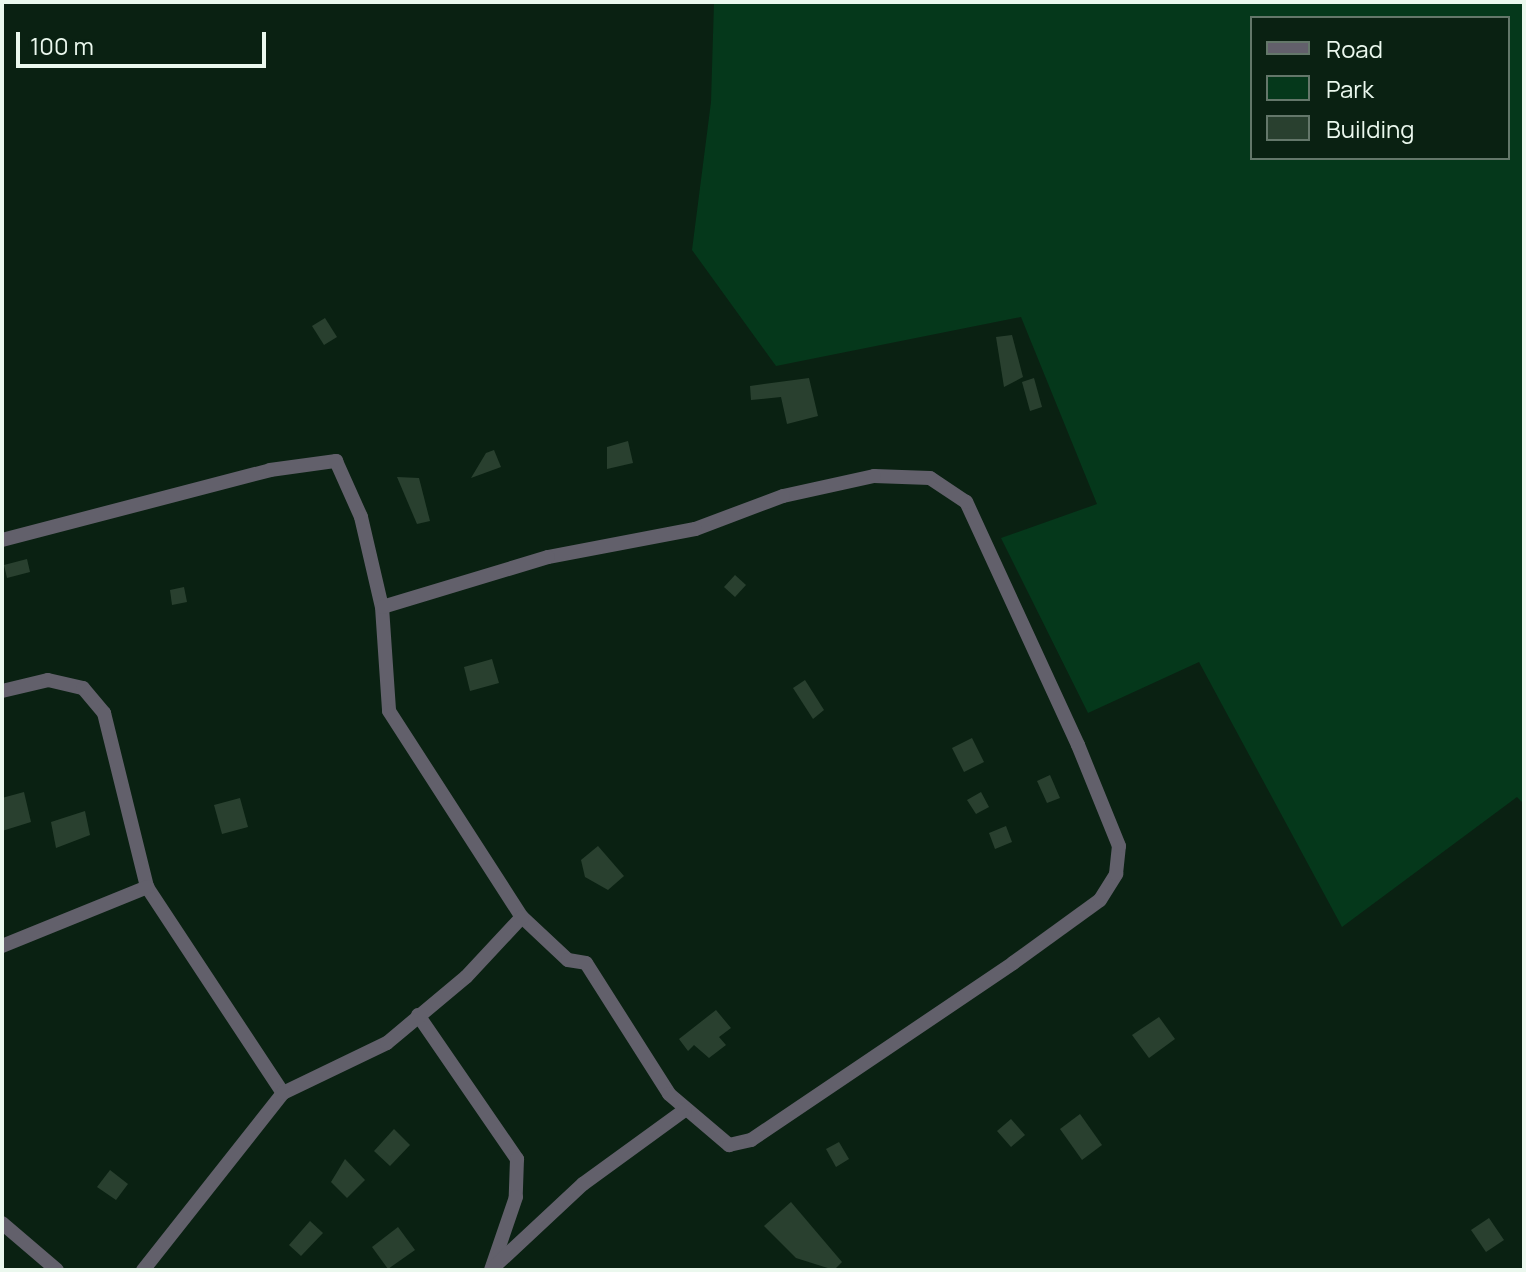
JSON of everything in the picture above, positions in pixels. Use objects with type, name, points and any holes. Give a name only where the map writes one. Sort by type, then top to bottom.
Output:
[{"type":"street","points":[[2,540],[270,470],[336,461],[361,517],[382,607],[389,711],[522,917],[568,960],[586,963],[685,1110],[729,1145],[751,1140],[1100,900],[1116,874],[1119,846],[1078,745],[966,502],[930,478],[874,476],[382,607]]},
{"type":"street","points":[[2,691],[48,680],[83,688],[104,713],[147,887],[283,1093]]},
{"type":"street","points":[[2,946],[147,887]]},
{"type":"street","points":[[143,1270],[283,1093],[358,1061],[418,1015],[522,917]]},
{"type":"street","points":[[418,1015],[517,1159],[516,1197],[492,1269]]},
{"type":"street","points":[[492,1269],[583,1184],[685,1110]]},
{"type":"street","points":[[2,1223],[57,1270]]},
{"type":"green space","points":[[714,2],[1524,2],[1524,804],[1517,797],[1342,927],[1199,662],[1088,713],[1001,538],[1097,504],[1021,317],[776,366],[692,250],[711,102]]},
{"type":"building","points":[[325,318],[337,337],[324,345],[312,326]]},
{"type":"building","points":[[1012,335],[1023,377],[1004,387],[996,337]]},
{"type":"building","points":[[809,378],[818,416],[787,424],[781,397],[751,400],[750,386]]},
{"type":"building","points":[[1034,378],[1042,407],[1030,411],[1022,382]]},
{"type":"building","points":[[628,441],[633,463],[607,469],[607,447]]},
{"type":"building","points":[[494,450],[501,467],[471,478],[486,453]]},
{"type":"building","points":[[397,477],[419,478],[430,521],[417,524]]},
{"type":"building","points":[[27,559],[30,572],[7,578],[4,565]]},
{"type":"building","points":[[735,575],[746,585],[735,597],[724,587]]},
{"type":"building","points":[[184,587],[187,602],[172,605],[170,590]]},
{"type":"building","points":[[492,659],[499,683],[470,691],[464,667]]},
{"type":"building","points":[[805,680],[824,710],[813,719],[793,688]]},
{"type":"building","points":[[972,738],[984,762],[964,772],[952,748]]},
{"type":"building","points":[[1050,775],[1060,798],[1047,803],[1037,781]]},
{"type":"building","points":[[24,792],[31,822],[2,831],[2,798]]},
{"type":"building","points":[[981,792],[989,807],[976,814],[967,800]]},
{"type":"building","points":[[240,798],[248,827],[222,834],[214,805]]},
{"type":"building","points":[[85,811],[90,835],[56,848],[51,822]]},
{"type":"building","points":[[1006,826],[1012,842],[995,849],[989,833]]},
{"type":"building","points":[[598,846],[624,876],[608,890],[585,877],[581,860]]},
{"type":"building","points":[[716,1010],[731,1028],[719,1037],[726,1045],[709,1058],[694,1045],[688,1051],[679,1039]]},
{"type":"building","points":[[1159,1017],[1175,1039],[1149,1058],[1132,1035]]},
{"type":"building","points":[[1080,1114],[1102,1145],[1082,1160],[1060,1129]]},
{"type":"building","points":[[1011,1119],[1025,1135],[1011,1147],[997,1131]]},
{"type":"building","points":[[394,1129],[410,1145],[390,1166],[374,1151]]},
{"type":"building","points":[[839,1142],[849,1159],[836,1167],[826,1149]]},
{"type":"building","points":[[345,1159],[365,1180],[347,1198],[331,1182]]},
{"type":"building","points":[[110,1170],[128,1184],[116,1200],[97,1187]]},
{"type":"building","points":[[791,1202],[842,1262],[834,1270],[796,1258],[764,1226]]},
{"type":"building","points":[[1489,1218],[1504,1240],[1486,1252],[1471,1230]]},
{"type":"building","points":[[310,1221],[323,1233],[301,1256],[289,1245]]},
{"type":"building","points":[[398,1227],[415,1250],[388,1269],[372,1247]]}]
